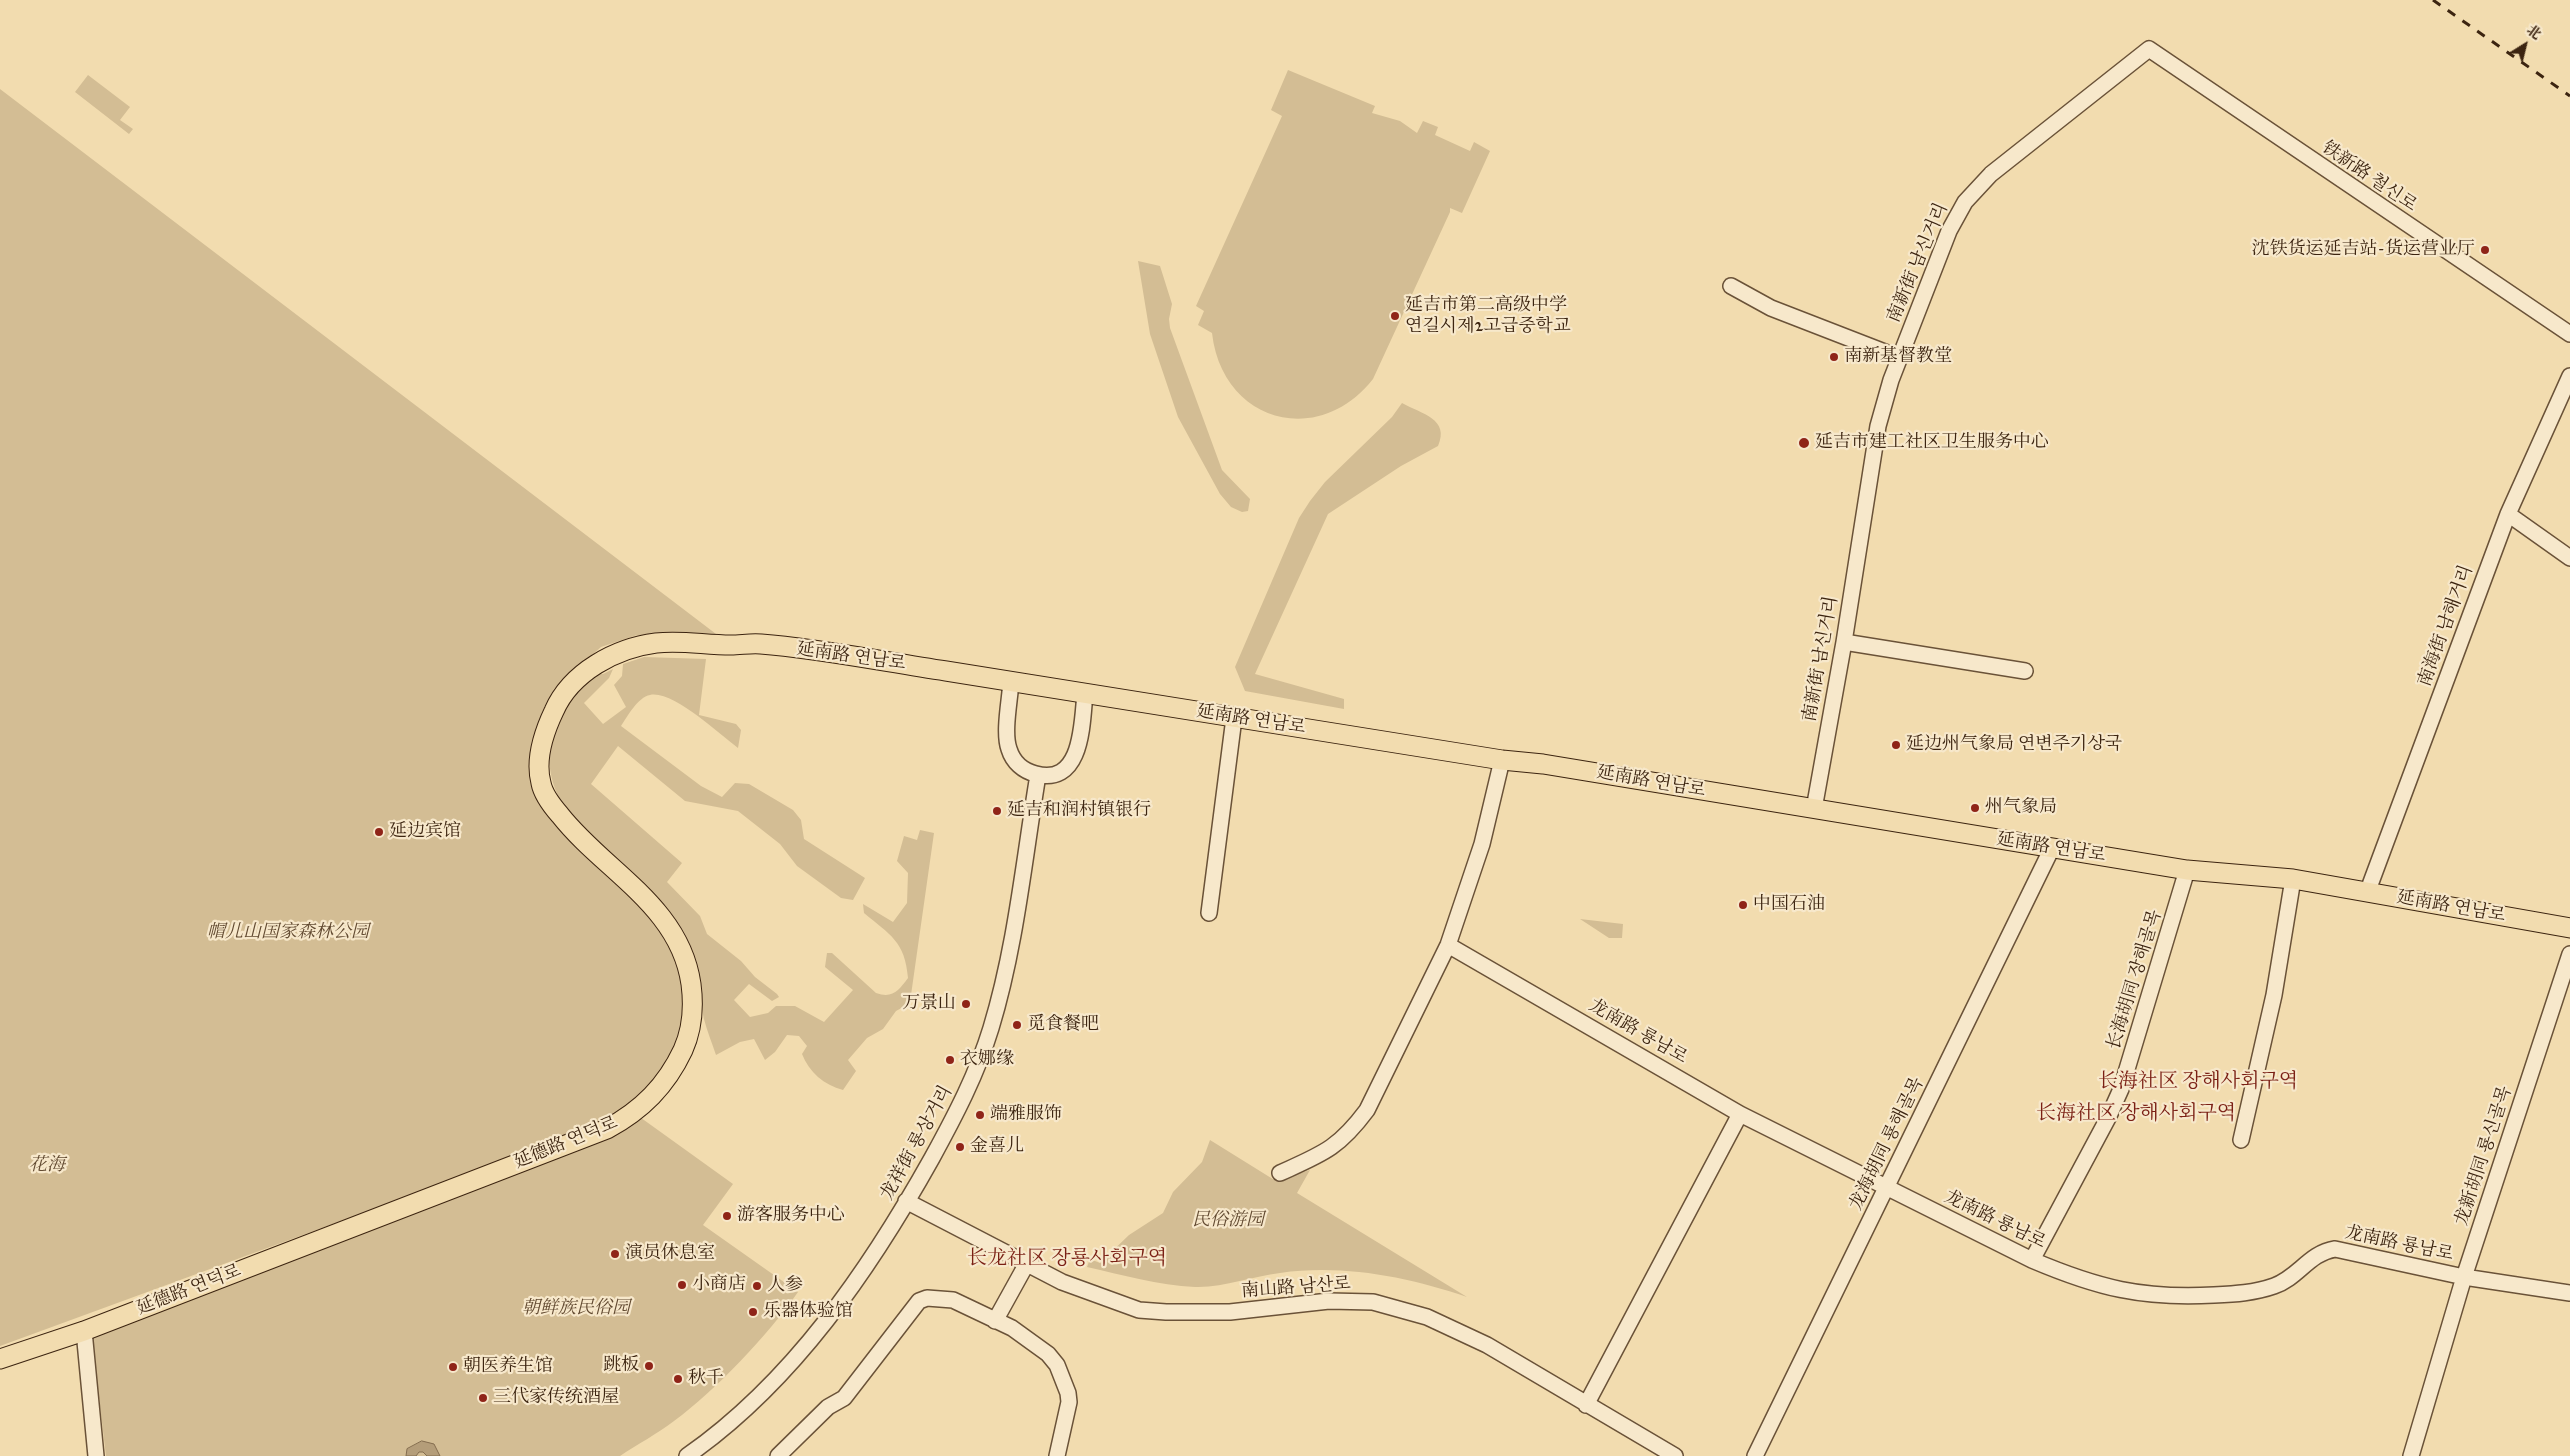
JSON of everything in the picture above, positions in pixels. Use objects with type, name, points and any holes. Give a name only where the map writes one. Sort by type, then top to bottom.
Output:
[{"type":"main road","name":"延德路 연덕로","points":[[0,1359],[84,1331],[607,1129],[630,1116],[649,1101],[670,1073],[688,1038],[692,1009],[689,973],[681,949],[657,910],[639,891],[576,836],[554,808],[540,784],[540,756],[546,727],[557,703],[574,682],[610,656],[631,647],[656,643],[684,641],[731,645]]},
{"type":"main road","name":"延南路 연남로","points":[[731,645],[758,644],[1011,681],[1502,760],[1543,764],[2188,870],[2293,879],[2570,928]]},
{"type":"street","name":"铁新路 철신로","points":[[2149,49],[2570,334]]},
{"type":"street","name":"南新街 남신거리","points":[[1814,809],[1844,642],[1878,426],[1900,358],[1949,231],[1965,202],[1991,174],[2149,49]]},
{"type":"street","points":[[1731,286],[1771,308],[1900,358]]},
{"type":"street","name":"南海街 남해거리","points":[[2367,893],[2508,514],[2570,376]]},
{"type":"street","points":[[2508,514],[2570,558]]},
{"type":"street","points":[[1844,642],[2024,671]]},
{"type":"street","points":[[1011,681],[1008,747],[1019,766],[1038,775],[1050,775],[1061,771],[1070,764],[1076,754],[1085,693]]},
{"type":"street","points":[[1209,913],[1234,718]]},
{"type":"street","points":[[1280,1173],[1330,1150],[1354,1128],[1368,1110],[1448,946],[1482,844],[1502,760]]},
{"type":"street","name":"龙祥街 룡상거리","points":[[687,1456],[734,1419],[794,1360],[854,1283],[906,1201],[959,1108],[991,1030],[1007,968],[1038,775]]},
{"type":"street","name":"龙海胡同 룡해골목","points":[[1755,1456],[2052,848]]},
{"type":"street","name":"长海胡同 장해골목","points":[[2032,1260],[2108,1118],[2121,1089],[2188,870]]},
{"type":"street","points":[[2241,1140],[2274,996],[2293,879]]},
{"type":"street","name":"龙南路 룡남로","points":[[1448,946],[1740,1114],[2032,1260],[2081,1280],[2149,1295],[2256,1292],[2278,1285],[2322,1251],[2334,1249],[2464,1277],[2570,1293]]},
{"type":"street","name":"龙新胡同 룡신골목","points":[[2410,1456],[2464,1277],[2570,954]]},
{"type":"street","points":[[1586,1405],[1740,1114]]},
{"type":"street","name":"南山路 남산로","points":[[906,1201],[1026,1265],[1062,1282],[1139,1310],[1230,1312],[1329,1301],[1373,1302],[1426,1317],[1465,1334],[1675,1456]]},
{"type":"street","points":[[995,1321],[1026,1265]]},
{"type":"street","points":[[778,1456],[828,1407],[844,1398],[919,1301],[927,1298],[953,1300],[975,1309],[995,1321],[1012,1328],[1048,1354],[1063,1378],[1069,1402],[1057,1456]]},
{"type":"street","points":[[84,1331],[96,1456]]},
{"type":"green space","points":[[1288,70],[1375,106],[1372,113],[1400,121],[1417,133],[1423,121],[1438,127],[1435,135],[1470,151],[1474,142],[1490,151],[1462,213],[1450,208],[1450,212],[1373,379],[1351,401],[1326,414],[1301,419],[1276,416],[1253,405],[1234,388],[1220,363],[1212,333],[1198,325],[1204,311],[1196,306],[1282,116],[1271,110]]},
{"type":"green space","points":[[88,75],[130,107],[120,120],[133,129],[129,134],[75,92]]},
{"type":"green space","name":"帽儿山国家森林公园","points":[[0,89],[720,637],[637,635],[601,647],[554,689],[543,710],[537,731],[537,776],[656,920],[677,957],[689,992],[685,1033],[653,1087],[603,1125],[0,1346]]},
{"type":"green space","points":[[1138,261],[1160,266],[1172,304],[1169,319],[1170,328],[1222,470],[1250,499],[1248,511],[1242,512],[1231,507],[1220,494],[1178,417],[1150,334]]},
{"type":"green space","points":[[1402,403],[1432,418],[1437,423],[1441,437],[1438,446],[1401,466],[1328,514],[1255,674],[1344,699],[1344,709],[1245,691],[1235,667],[1299,518],[1325,482],[1392,417]]},
{"type":"green space","points":[[644,657],[706,659],[699,715],[736,724],[741,730],[738,748],[696,714],[671,699],[660,695],[650,695],[641,699],[621,726],[701,786],[722,797],[735,783],[749,784],[793,810],[801,820],[804,839],[865,878],[853,900],[841,898],[797,866],[780,844],[738,811],[685,801],[618,746],[591,784],[682,863],[667,882],[700,916],[707,934],[741,961],[755,977],[777,994],[779,997],[772,1001],[749,984],[734,1000],[750,1017],[768,1013],[776,1006],[795,1006],[824,1022],[853,990],[825,967],[827,953],[832,953],[876,993],[887,995],[898,990],[908,978],[904,955],[889,933],[864,913],[863,904],[893,922],[907,903],[908,873],[897,861],[904,836],[917,840],[920,830],[934,833],[911,995],[907,1005],[896,1011],[883,1029],[867,1038],[848,1060],[856,1071],[843,1090],[830,1085],[813,1072],[802,1054],[807,1046],[799,1036],[787,1035],[775,1052],[765,1060],[754,1039],[740,1042],[716,1055],[704,1019],[689,947],[678,924],[661,903],[599,848],[564,807],[553,782],[549,754],[551,732],[558,710],[570,695],[595,672],[603,674],[613,669],[609,678],[584,703],[603,724],[626,707],[614,685],[622,676],[623,664]]},
{"type":"green space","points":[[1580,919],[1623,924],[1622,938],[1609,938]]},
{"type":"green space","name":"朝鲜族民俗园","points":[[637,1115],[733,1184],[703,1225],[798,1292],[757,1344],[724,1378],[668,1426],[654,1435],[620,1456],[106,1456],[92,1339],[98,1330],[578,1151]]},
{"type":"green space","name":"民俗游园","points":[[1210,1140],[1276,1181],[1310,1170],[1297,1193],[1467,1297],[1399,1278],[1351,1271],[1304,1271],[1270,1275],[1216,1286],[1195,1287],[1154,1282],[1087,1267],[1090,1259],[1100,1263],[1129,1235],[1163,1213],[1173,1192],[1202,1162]]},
{"type":"shaded area","points":[[422,1441],[434,1444],[440,1456],[427,1456],[423,1452],[419,1452],[416,1456],[406,1456],[407,1449]]},
{"type":"railway","points":[[2433,0],[2570,96]]},
{"type":"place","name":"沈铁货运延吉站-货运营业厅","points":[[2485,250]]},
{"type":"place","name":"延吉市第二高级中学 연길시제2고급중학교","points":[[1395,316]]},
{"type":"place","name":"南新基督教堂","points":[[1834,357]]},
{"type":"place","name":"延吉市建工社区卫生服务中心","points":[[1804,443]]},
{"type":"place","name":"延边州气象局 연변주기상국","points":[[1896,745]]},
{"type":"place","name":"州气象局","points":[[1975,808]]},
{"type":"place","name":"延吉和润村镇银行","points":[[997,811]]},
{"type":"place","name":"延边宾馆","points":[[379,832]]},
{"type":"place","name":"中国石油","points":[[1743,905]]},
{"type":"place","name":"万景山","points":[[966,1004]]},
{"type":"place","name":"觅食餐吧","points":[[1017,1025]]},
{"type":"place","name":"衣娜缘","points":[[950,1060]]},
{"type":"place","name":"端雅服饰","points":[[980,1115]]},
{"type":"place","name":"金喜儿","points":[[960,1147]]},
{"type":"place","name":"游客服务中心","points":[[727,1216]]},
{"type":"place","name":"演员休息室","points":[[615,1254]]},
{"type":"place","name":"小商店","points":[[682,1285]]},
{"type":"place","name":"人参","points":[[757,1286]]},
{"type":"place","name":"乐器体验馆","points":[[753,1312]]},
{"type":"place","name":"跳板","points":[[649,1366]]},
{"type":"place","name":"朝医养生馆","points":[[453,1367]]},
{"type":"place","name":"秋千","points":[[678,1379]]},
{"type":"place","name":"三代家传统酒屋","points":[[483,1398]]},
{"type":"district","name":"长海社区 장해사회구역","points":[[2198,1082]]},
{"type":"district","name":"长海社区 장해사회구역","points":[[2136,1114]]},
{"type":"district","name":"长龙社区 장룡사회구역","points":[[1067,1259]]},
{"type":"park label","name":"花海","points":[[47,1166]]}]
